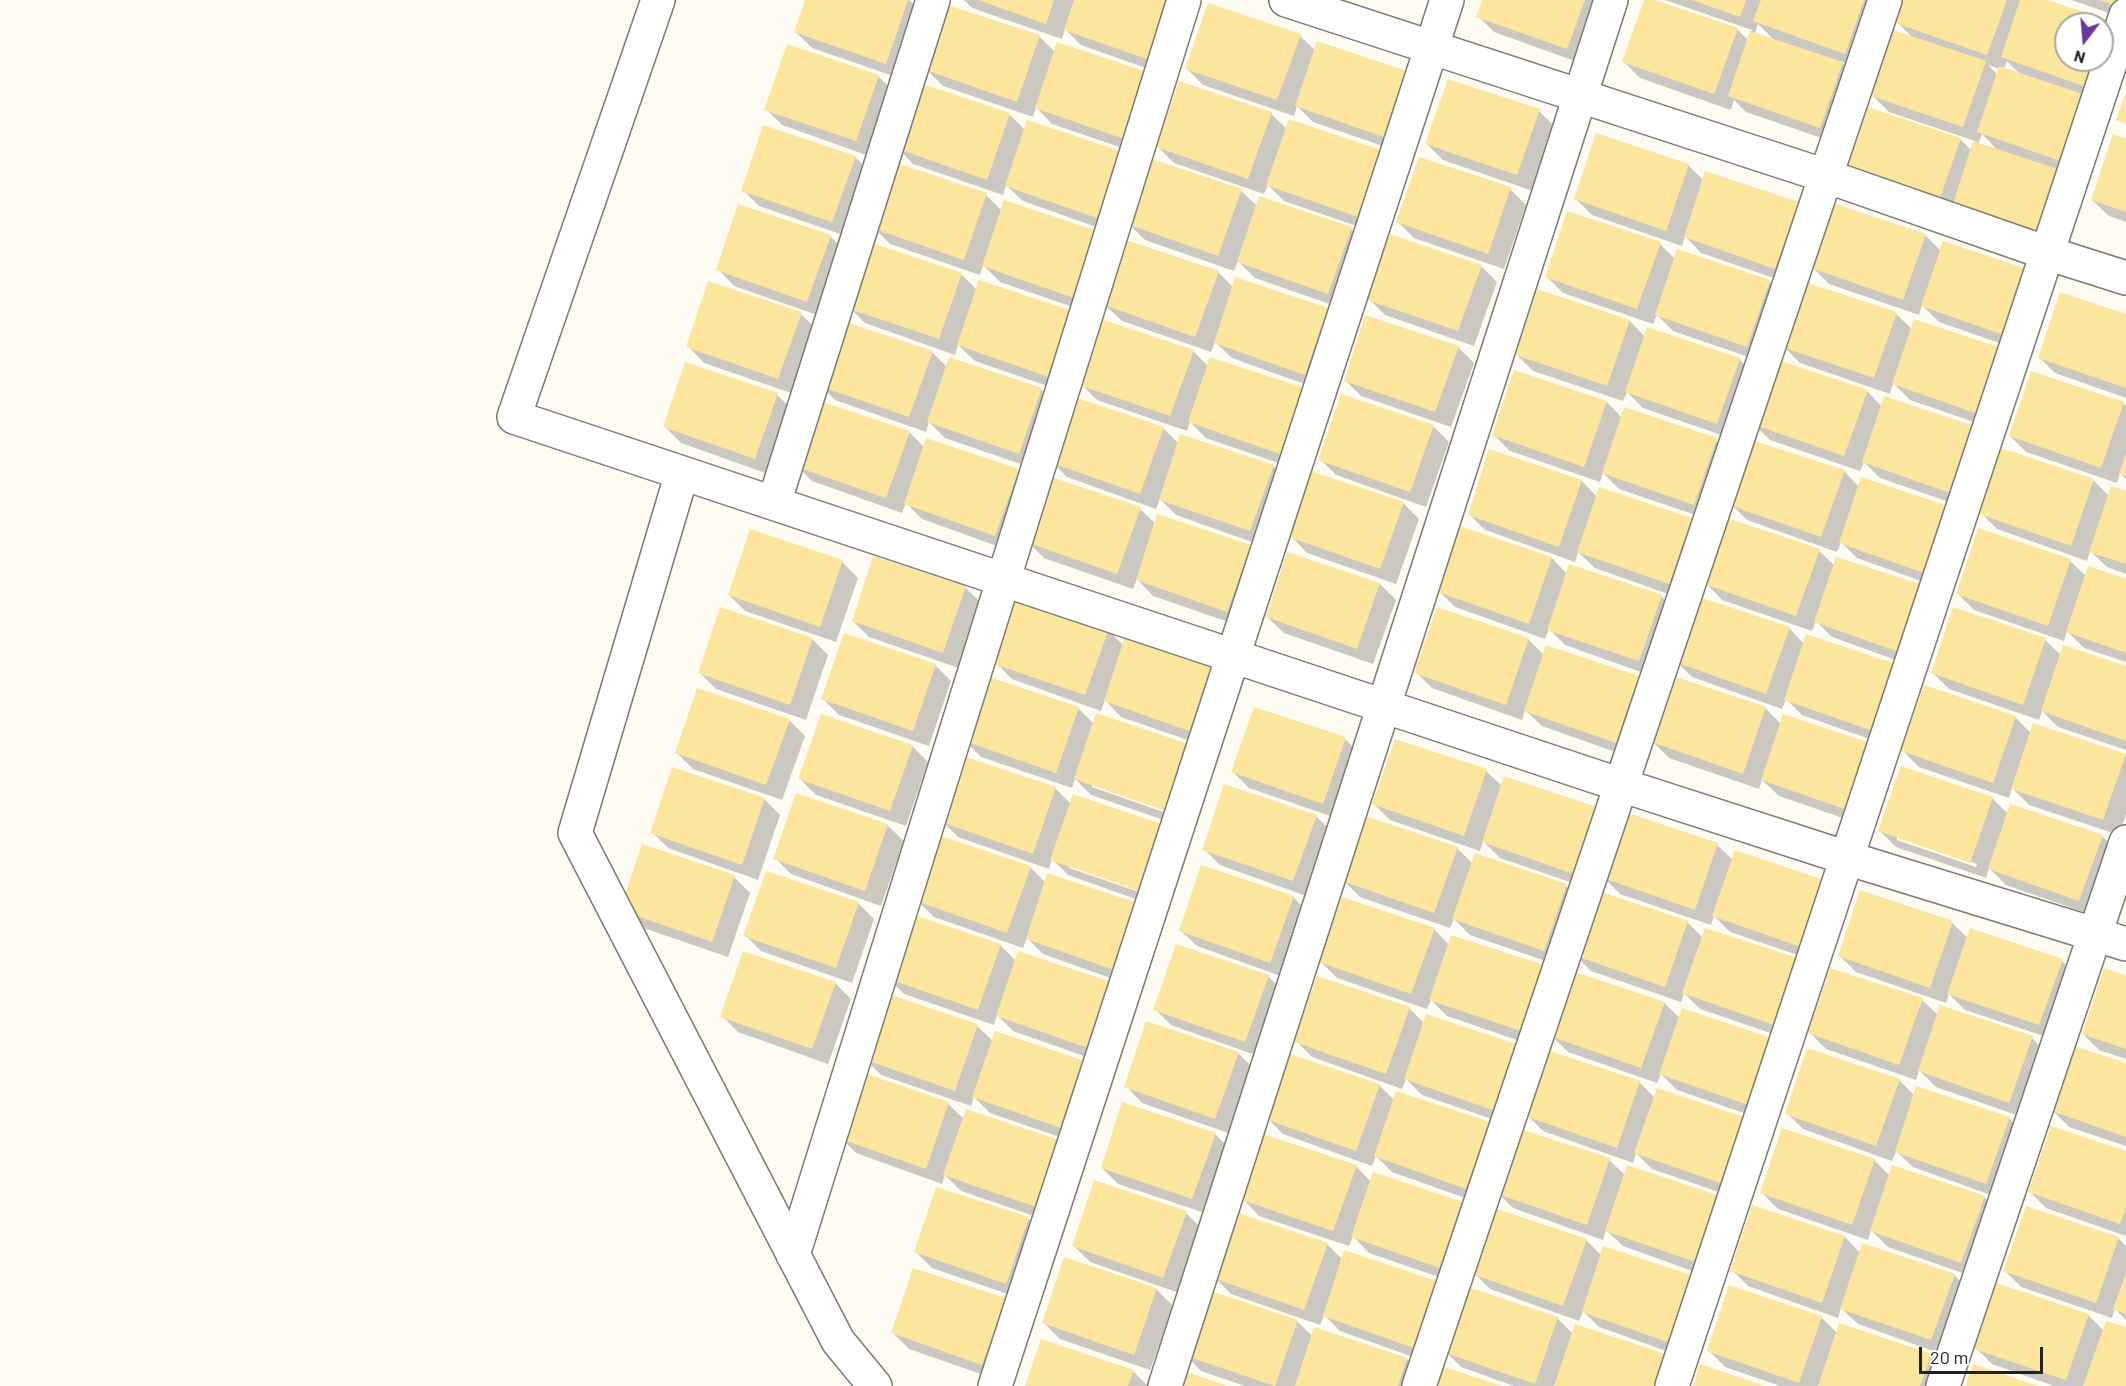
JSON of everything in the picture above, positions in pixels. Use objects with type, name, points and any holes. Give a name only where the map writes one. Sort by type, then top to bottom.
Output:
[{"type":"street","points":[[658,0],[513,417],[1621,785],[2126,944]]},
{"type":"street","points":[[774,503],[933,0]]},
{"type":"street","points":[[794,1255],[1184,0]]},
{"type":"street","points":[[1286,0],[1826,176],[2126,278]]},
{"type":"street","points":[[995,1386],[1447,0]]},
{"type":"street","points":[[1165,1386],[1611,0]]},
{"type":"street","points":[[1419,1386],[1885,0]]},
{"type":"street","points":[[1672,1386],[2126,15]]},
{"type":"street","points":[[682,473],[575,833],[838,1341],[875,1386]]},
{"type":"street","points":[[1943,1386],[2126,842]]},
{"type":"building","points":[[805,0],[908,0],[886,64],[794,32]]},
{"type":"building","points":[[978,0],[1054,0],[1046,24]]},
{"type":"building","points":[[1074,0],[1177,0],[1155,62],[1064,30]]},
{"type":"building","points":[[1482,0],[1585,0],[1567,49],[1476,17]]},
{"type":"building","points":[[1644,0],[1655,0],[1738,28],[1714,94],[1622,62]]},
{"type":"building","points":[[1692,0],[1746,0],[1740,17]]},
{"type":"building","points":[[1761,0],[1864,0],[1845,54],[1753,21]]},
{"type":"building","points":[[1903,0],[2007,0],[1987,55],[1895,23]]},
{"type":"building","points":[[2020,0],[2048,0],[2083,12],[2054,12],[2054,72],[2098,72],[2092,89],[2001,57]]},
{"type":"building","points":[[2099,0],[2117,0],[2115,6]]},
{"type":"building","points":[[1208,3],[1301,34],[1277,100],[1185,69]]},
{"type":"building","points":[[947,5],[1040,35],[1017,102],[926,70]]},
{"type":"building","points":[[1893,30],[1986,61],[1963,127],[1871,96]]},
{"type":"building","points":[[1750,31],[1843,62],[1820,128],[1728,96]]},
{"type":"building","points":[[1317,41],[1410,72],[1387,138],[1295,106]]},
{"type":"building","points":[[1057,42],[1150,73],[1127,140],[1035,108]]},
{"type":"building","points":[[787,44],[879,75],[856,141],[764,110]]},
{"type":"building","points":[[1999,66],[2092,97],[2069,164],[1977,132]]},
{"type":"building","points":[[1448,79],[1540,109],[1517,175],[1425,144]]},
{"type":"building","points":[[1179,81],[1272,112],[1248,179],[1156,147]]},
{"type":"building","points":[[917,82],[1010,113],[987,180],[895,148]]},
{"type":"building","points":[[2126,92],[2126,124],[2116,120]]},
{"type":"building","points":[[1868,107],[1961,138],[1938,204],[1846,173]]},
{"type":"building","points":[[1289,119],[1381,150],[1358,217],[1266,185]]},
{"type":"building","points":[[1027,120],[1120,151],[1097,218],[1005,186]]},
{"type":"building","points":[[763,125],[856,156],[832,222],[741,191]]},
{"type":"building","points":[[1596,133],[1689,164],[1666,231],[1574,199]]},
{"type":"building","points":[[2113,134],[2126,139],[2126,212],[2091,200]]},
{"type":"building","points":[[1973,141],[2067,172],[2043,239],[1952,207]]},
{"type":"building","points":[[1419,157],[1511,187],[1488,254],[1396,222]]},
{"type":"building","points":[[1149,158],[1242,189],[1218,256],[1127,224]]},
{"type":"building","points":[[894,162],[987,193],[964,260],[872,228]]},
{"type":"building","points":[[1705,171],[1799,202],[1775,269],[1684,237]]},
{"type":"building","points":[[1259,196],[1352,227],[1328,294],[1237,262]]},
{"type":"building","points":[[1004,200],[1097,231],[1074,298],[982,266]]},
{"type":"building","points":[[1833,203],[1926,234],[1903,300],[1811,268]]},
{"type":"building","points":[[738,204],[831,235],[807,302],[716,270]]},
{"type":"building","points":[[1567,211],[1661,242],[1637,309],[1545,277]]},
{"type":"building","points":[[1389,234],[1482,265],[1458,331],[1367,300]]},
{"type":"building","points":[[1126,240],[1219,271],[1195,337],[1104,305]]},
{"type":"building","points":[[1943,241],[2036,272],[2012,338],[1921,306]]},
{"type":"building","points":[[869,242],[962,273],[939,339],[847,308]]},
{"type":"building","points":[[1677,249],[1770,280],[1747,347],[1655,315]]},
{"type":"building","points":[[1235,277],[1328,308],[1305,375],[1214,343]]},
{"type":"building","points":[[979,280],[1072,311],[1049,377],[957,345]]},
{"type":"building","points":[[708,281],[802,312],[778,379],[686,347]]},
{"type":"building","points":[[1805,282],[1897,312],[1874,378],[1782,347]]},
{"type":"building","points":[[1537,289],[1630,320],[1607,386],[1516,355]]},
{"type":"building","points":[[2060,292],[2126,314],[2126,388],[2038,358]]},
{"type":"building","points":[[1365,315],[1459,346],[1435,412],[1344,381]]},
{"type":"building","points":[[1101,319],[1194,350],[1170,416],[1079,385]]},
{"type":"building","points":[[1914,319],[2007,350],[1984,416],[1892,384]]},
{"type":"building","points":[[840,320],[933,351],[909,417],[817,385]]},
{"type":"building","points":[[1647,327],[1740,358],[1717,424],[1625,392]]},
{"type":"building","points":[[949,357],[1042,388],[1019,454],[927,422]]},
{"type":"building","points":[[1210,357],[1304,388],[1280,454],[1188,422]]},
{"type":"building","points":[[1775,359],[1868,390],[1844,456],[1752,424]]},
{"type":"building","points":[[685,362],[778,393],[755,459],[663,427]]},
{"type":"building","points":[[1514,370],[1607,401],[1584,467],[1492,435]]},
{"type":"building","points":[[2031,371],[2124,402],[2101,468],[2009,436]]},
{"type":"building","points":[[1341,394],[1434,425],[1410,492],[1318,460]]},
{"type":"building","points":[[1071,396],[1164,427],[1140,494],[1049,462]]},
{"type":"building","points":[[1884,396],[1977,427],[1953,494],[1862,462]]},
{"type":"building","points":[[817,400],[910,431],[886,498],[794,466]]},
{"type":"building","points":[[1624,407],[1717,438],[1694,505],[1602,473]]},
{"type":"building","points":[[1180,434],[1274,465],[1250,531],[1159,500]]},
{"type":"building","points":[[926,438],[1019,469],[995,536],[904,504]]},
{"type":"building","points":[[1751,440],[1845,470],[1821,537],[1729,505]]},
{"type":"building","points":[[2001,448],[2094,479],[2071,546],[1979,514]]},
{"type":"building","points":[[1489,449],[1582,480],[1559,547],[1468,515]]},
{"type":"building","points":[[2126,453],[2126,476],[2119,474]]},
{"type":"building","points":[[1311,471],[1404,502],[1380,569],[1289,537]]},
{"type":"building","points":[[1048,476],[1141,507],[1117,574],[1026,542]]},
{"type":"building","points":[[1861,477],[1954,508],[1930,575],[1839,543]]},
{"type":"building","points":[[2111,486],[2126,491],[2126,564],[2089,552]]},
{"type":"building","points":[[1599,487],[1692,518],[1669,584],[1577,552]]},
{"type":"building","points":[[1157,514],[1251,545],[1227,612],[1136,580]]},
{"type":"building","points":[[1727,518],[1820,549],[1796,616],[1704,584]]},
{"type":"building","points":[[1460,526],[1552,557],[1529,624],[1438,592]]},
{"type":"building","points":[[1978,528],[2071,559],[2048,626],[1956,594]]},
{"type":"building","points":[[750,529],[843,560],[820,627],[728,595]]},
{"type":"building","points":[[1287,552],[1380,583],[1357,649],[1266,617]]},
{"type":"building","points":[[873,556],[966,586],[943,653],[852,621]]},
{"type":"building","points":[[1836,557],[1929,587],[1905,654],[1814,622]]},
{"type":"building","points":[[1569,564],[1662,595],[1639,661],[1547,630]]},
{"type":"building","points":[[2088,566],[2126,579],[2126,653],[2066,632]]},
{"type":"building","points":[[1696,596],[1790,627],[1766,694],[1675,662]]},
{"type":"building","points":[[1015,598],[1109,629],[1085,695],[994,664]]},
{"type":"building","points":[[720,607],[813,638],[790,705],[698,673]]},
{"type":"building","points":[[1437,607],[1529,638],[1506,705],[1414,673]]},
{"type":"building","points":[[1953,607],[2046,638],[2023,705],[1931,673]]},
{"type":"building","points":[[844,633],[936,664],[913,731],[821,699]]},
{"type":"building","points":[[1806,634],[1899,665],[1876,732],[1784,700]]},
{"type":"building","points":[[1125,636],[1219,667],[1195,733],[1104,701]]},
{"type":"building","points":[[1546,645],[1639,676],[1616,743],[1524,711]]},
{"type":"building","points":[[2063,645],[2126,666],[2126,741],[2041,711]]},
{"type":"building","points":[[986,676],[1079,707],[1056,773],[964,741]]},
{"type":"building","points":[[1673,676],[1766,707],[1743,774],[1652,742]]},
{"type":"building","points":[[1924,685],[2016,716],[1993,783],[1901,751]]},
{"type":"building","points":[[697,688],[790,719],[766,785],[675,753]]},
{"type":"building","points":[[1254,707],[1346,737],[1323,804],[1231,772]]},
{"type":"building","points":[[1096,713],[1188,744],[1165,811],[1074,779]]},
{"type":"building","points":[[821,714],[913,745],[890,811],[798,779]]},
{"type":"building","points":[[1783,714],[1876,745],[1853,812],[1761,780]]},
{"type":"building","points":[[2033,723],[2126,754],[2103,820],[2011,789]]},
{"type":"building","points":[[1395,739],[1487,769],[1464,836],[1372,804]]},
{"type":"building","points":[[963,756],[1056,787],[1033,854],[941,822]]},
{"type":"building","points":[[1901,766],[1993,797],[1970,863],[1878,831]]},
{"type":"building","points":[[672,767],[765,798],[742,865],[650,833]]},
{"type":"building","points":[[1504,776],[1597,807],[1574,874],[1482,842]]},
{"type":"building","points":[[1224,784],[1317,815],[1293,881],[1202,850]]},
{"type":"building","points":[[796,793],[888,824],[865,891],[773,859]]},
{"type":"building","points":[[1073,794],[1165,825],[1142,892],[1050,860]]},
{"type":"building","points":[[2010,804],[2103,835],[2079,901],[1988,869]]},
{"type":"building","points":[[1625,812],[1718,843],[1695,910],[1603,878]]},
{"type":"building","points":[[1365,816],[1458,847],[1434,913],[1342,881]]},
{"type":"building","points":[[938,835],[1031,866],[1007,933],[916,901]]},
{"type":"building","points":[[642,844],[735,875],[712,942],[620,910]]},
{"type":"building","points":[[1735,850],[1827,881],[1804,948],[1712,916]]},
{"type":"building","points":[[1475,853],[1567,884],[1544,951],[1452,919]]},
{"type":"building","points":[[1201,865],[1294,896],[1270,963],[1179,931]]},
{"type":"building","points":[[766,871],[859,902],[836,968],[743,936]]},
{"type":"building","points":[[1047,873],[1140,904],[1117,971],[1026,939]]},
{"type":"building","points":[[1595,890],[1688,921],[1665,987],[1573,955]]},
{"type":"building","points":[[1860,890],[1953,921],[1930,988],[1838,956]]},
{"type":"building","points":[[1342,897],[1435,928],[1411,994],[1319,962]]},
{"type":"building","points":[[908,913],[1001,944],[978,1010],[886,978]]},
{"type":"building","points":[[1705,928],[1798,958],[1774,1025],[1682,993]]},
{"type":"building","points":[[1970,928],[2063,959],[2039,1025],[1947,994]]},
{"type":"building","points":[[1451,935],[1544,965],[1521,1031],[1429,1000]]},
{"type":"building","points":[[1176,944],[1269,975],[1245,1042],[1153,1010]]},
{"type":"building","points":[[743,951],[836,982],[812,1049],[720,1017]]},
{"type":"building","points":[[1018,951],[1111,982],[1088,1048],[996,1016]]},
{"type":"building","points":[[1830,968],[1923,998],[1899,1065],[1808,1033]]},
{"type":"building","points":[[2104,968],[2126,976],[2126,1049],[2082,1034]]},
{"type":"building","points":[[1572,971],[1665,1002],[1641,1068],[1550,1036]]},
{"type":"building","points":[[1317,976],[1410,1007],[1386,1074],[1294,1042]]},
{"type":"building","points":[[885,993],[978,1024],[955,1091],[863,1059]]},
{"type":"building","points":[[1940,1005],[2033,1036],[2009,1103],[1918,1071]]},
{"type":"building","points":[[1682,1008],[1775,1039],[1751,1106],[1659,1074]]},
{"type":"building","points":[[1426,1014],[1519,1045],[1495,1111],[1404,1079]]},
{"type":"building","points":[[1146,1021],[1239,1052],[1215,1119],[1124,1087]]},
{"type":"building","points":[[995,1031],[1088,1062],[1064,1129],[972,1097]]},
{"type":"building","points":[[2074,1046],[2126,1063],[2126,1137],[2052,1111]]},
{"type":"building","points":[[1807,1048],[1900,1079],[1876,1146],[1785,1114]]},
{"type":"building","points":[[1547,1050],[1640,1081],[1617,1148],[1525,1116]]},
{"type":"building","points":[[1287,1053],[1380,1084],[1356,1151],[1265,1119]]},
{"type":"building","points":[[858,1071],[949,1102],[926,1169],[838,1138]]},
{"type":"building","points":[[1916,1086],[2010,1117],[1986,1184],[1895,1152]]},
{"type":"building","points":[[1657,1088],[1750,1119],[1726,1185],[1634,1153]]},
{"type":"building","points":[[1396,1091],[1490,1122],[1466,1189],[1374,1156]]},
{"type":"building","points":[[1122,1102],[1216,1133],[1192,1199],[1101,1168]]},
{"type":"building","points":[[966,1109],[1059,1140],[1036,1207],[943,1175]]},
{"type":"building","points":[[2051,1126],[2126,1151],[2126,1208],[2120,1224],[2028,1192]]},
{"type":"building","points":[[1517,1128],[1610,1158],[1587,1225],[1495,1193]]},
{"type":"building","points":[[1782,1128],[1875,1159],[1852,1225],[1760,1193]]},
{"type":"building","points":[[1263,1134],[1357,1165],[1333,1231],[1242,1200]]},
{"type":"building","points":[[1627,1165],[1720,1196],[1696,1262],[1605,1231]]},
{"type":"building","points":[[1892,1165],[1985,1196],[1961,1263],[1870,1231]]},
{"type":"building","points":[[1373,1172],[1466,1203],[1443,1269],[1351,1237]]},
{"type":"building","points":[[1094,1180],[1187,1211],[1163,1278],[1072,1246]]},
{"type":"building","points":[[936,1187],[1029,1217],[1006,1284],[914,1252]]},
{"type":"building","points":[[1752,1205],[1845,1236],[1822,1303],[1730,1271]]},
{"type":"building","points":[[2026,1206],[2119,1237],[2096,1303],[2003,1271]]},
{"type":"building","points":[[1494,1208],[1587,1239],[1563,1306],[1472,1274]]},
{"type":"building","points":[[1235,1212],[1328,1243],[1304,1310],[1213,1278]]},
{"type":"building","points":[[1862,1243],[1955,1274],[1931,1340],[1840,1309]]},
{"type":"building","points":[[1603,1246],[1697,1277],[1673,1344],[1582,1312]]},
{"type":"building","points":[[1344,1250],[1437,1281],[1414,1348],[1323,1316]]},
{"type":"building","points":[[1064,1257],[1157,1288],[1134,1355],[1042,1323]]},
{"type":"building","points":[[913,1268],[1006,1298],[982,1365],[891,1333]]},
{"type":"building","points":[[2126,1273],[2126,1314],[2113,1309]]},
{"type":"building","points":[[1996,1283],[2089,1314],[2066,1380],[1974,1349]]},
{"type":"building","points":[[1729,1285],[1822,1316],[1799,1383],[1707,1351]]},
{"type":"building","points":[[1465,1286],[1558,1317],[1535,1384],[1443,1352]]},
{"type":"building","points":[[1205,1289],[1298,1320],[1275,1386],[1183,1355]]},
{"type":"building","points":[[2106,1321],[2126,1327],[2126,1386],[2083,1386]]},
{"type":"building","points":[[1839,1323],[1932,1354],[1920,1386],[1818,1386]]},
{"type":"building","points":[[1575,1324],[1668,1355],[1657,1386],[1554,1386]]},
{"type":"building","points":[[1314,1327],[1407,1358],[1398,1386],[1295,1386]]},
{"type":"building","points":[[1041,1339],[1134,1370],[1128,1386],[1025,1386]]},
{"type":"building","points":[[1435,1364],[1502,1386],[1428,1386]]},
{"type":"building","points":[[1700,1364],[1765,1386],[1693,1386]]},
{"type":"building","points":[[1973,1364],[2038,1386],[1965,1386]]},
{"type":"building","points":[[1182,1370],[1227,1386],[1177,1386]]}]
